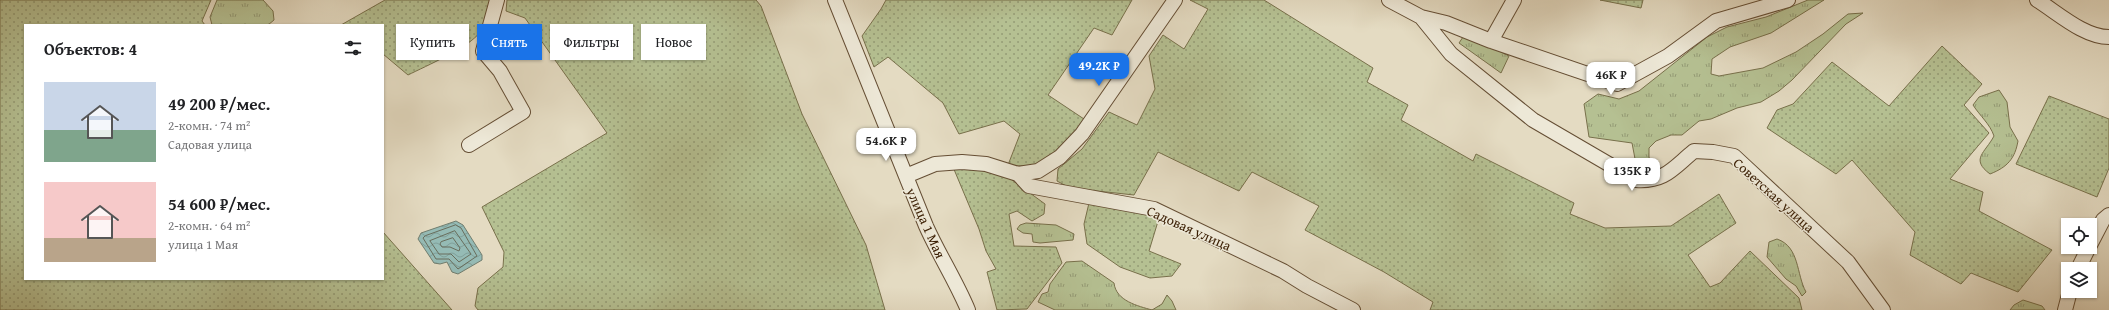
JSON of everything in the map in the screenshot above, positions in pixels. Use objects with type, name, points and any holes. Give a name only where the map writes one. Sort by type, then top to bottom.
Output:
[{"type":"street","points":[[469,145],[522,112],[500,71],[483,51],[497,0]]},
{"type":"street","name":"улица 1 Мая","points":[[835,0],[940,257],[958,285],[968,310]]},
{"type":"street","name":"Садовая улица","points":[[906,176],[935,164],[962,162],[986,164],[1018,174],[1038,171],[1044,168],[1060,157],[1082,134],[1175,0]]},
{"type":"street","name":"Советская улица","points":[[1389,0],[1421,17],[1451,54],[1533,120],[1636,180],[1651,181],[1661,177],[1694,151],[1713,152],[1734,156],[1848,262],[1883,310]]},
{"type":"street","points":[[1491,41],[1514,0]]},
{"type":"street","points":[[1421,17],[1446,23],[1491,41],[1617,84],[1668,56],[1716,21],[1788,0]]},
{"type":"street","points":[[2037,0],[2083,29],[2103,37],[2109,37]]},
{"type":"street","name":"Садовая улица","points":[[1018,174],[1029,186],[1154,209],[1283,271],[1307,286],[1353,310]]},
{"type":"street","points":[[2097,232],[2103,220],[2109,215]]},
{"type":"street","points":[[2065,310],[2068,298]]},
{"type":"green space","points":[[0,0],[211,0],[202,21],[204,24],[24,24],[24,280],[384,280],[384,233],[452,310],[0,310]]},
{"type":"green space","points":[[217,0],[263,0],[273,11],[274,20],[269,24],[212,24],[210,17]]},
{"type":"green space","points":[[385,0],[491,0],[486,21],[484,24],[477,24],[477,36],[469,42],[469,24],[396,24],[396,60],[439,60],[408,75],[384,55],[384,24],[343,24]]},
{"type":"green space","points":[[507,0],[756,0],[761,6],[802,114],[866,245],[885,310],[478,310],[475,306],[478,288],[503,267],[504,252],[482,207],[607,133],[555,60],[633,60],[633,24],[550,24],[550,53],[542,42],[542,24],[529,24],[525,18],[506,11]]},
{"type":"green space","points":[[886,0],[1132,0],[1112,35],[1094,28],[1048,95],[1087,121],[1067,146],[1036,167],[1008,165],[1020,134],[1004,121],[959,134],[943,103],[888,57],[874,67],[862,36]]},
{"type":"green space","points":[[1190,0],[1264,0],[1373,68],[1367,82],[1408,105],[1401,120],[1473,161],[1476,154],[1574,203],[1570,214],[1605,228],[1671,226],[1719,194],[1736,223],[1688,255],[1710,287],[1720,283],[1750,251],[1799,298],[1802,310],[1430,310],[1433,302],[1384,272],[1305,230],[1319,206],[1252,172],[1239,191],[1158,152],[1134,195],[1070,188],[1057,181],[1058,169],[1082,149],[1109,112],[1137,125],[1155,89],[1149,56],[1163,35],[1184,49],[1208,9]]},
{"type":"green space","points":[[1600,0],[1643,0],[1641,8]]},
{"type":"green space","points":[[1808,0],[1824,0],[1771,33],[1730,47],[1712,59],[1711,74],[1719,76],[1763,68],[1796,52],[1823,34],[1848,14],[1863,13],[1846,24],[1792,80],[1779,91],[1761,102],[1737,108],[1711,119],[1699,121],[1682,135],[1671,135],[1656,141],[1649,148],[1651,167],[1647,174],[1640,171],[1636,164],[1632,143],[1589,137],[1584,104],[1598,94],[1619,99],[1639,91],[1707,37],[1727,27],[1766,17]]},
{"type":"green space","points":[[1465,34],[1509,56],[1501,73],[1459,43]]},
{"type":"green space","points":[[1942,46],[1982,84],[1964,105],[1989,133],[1950,179],[1983,192],[1979,211],[2052,250],[2018,292],[1971,273],[1961,284],[1910,255],[1915,232],[1852,160],[1836,174],[1767,128],[1777,110],[1793,104],[1832,62],[1889,106]]},
{"type":"green space","points":[[1999,90],[2007,102],[2010,127],[2018,141],[2013,157],[2010,161],[2002,168],[1990,174],[1984,169],[1980,160],[1994,136],[1973,105],[1979,97]]},
{"type":"green space","points":[[2049,96],[2109,119],[2109,168],[2097,197],[2016,164]]},
{"type":"green space","points":[[953,167],[968,167],[1008,177],[1045,204],[1044,214],[1032,221],[1017,211],[1009,214],[1014,246],[1056,247],[1062,263],[1027,309],[997,310],[987,272],[996,269],[986,251],[979,229]]},
{"type":"green space","points":[[1089,203],[1140,211],[1159,218],[1149,251],[1181,264],[1172,276],[1150,278],[1120,267],[1087,244],[1084,224]]},
{"type":"green space","points":[[1026,223],[1056,225],[1074,234],[1073,240],[1040,243],[1033,242],[1032,234],[1023,233],[1017,229],[1020,225]]},
{"type":"green space","points":[[1777,239],[1790,248],[1794,255],[1806,292],[1802,296],[1796,286],[1786,279],[1767,257],[1769,242]]},
{"type":"green space","points":[[1082,261],[1114,283],[1119,294],[1128,302],[1152,310],[1055,310],[1038,302],[1042,294],[1048,292],[1050,284],[1066,262]]},
{"type":"green space","points":[[1167,295],[1172,301],[1176,310],[1152,310],[1162,304]]},
{"type":"green space","points":[[2023,300],[2042,306],[2045,310],[2010,310],[2014,305]]},
{"type":"water","points":[[456,221],[463,225],[482,255],[482,260],[458,274],[452,272],[447,262],[440,264],[434,263],[418,239],[421,233]]}]
